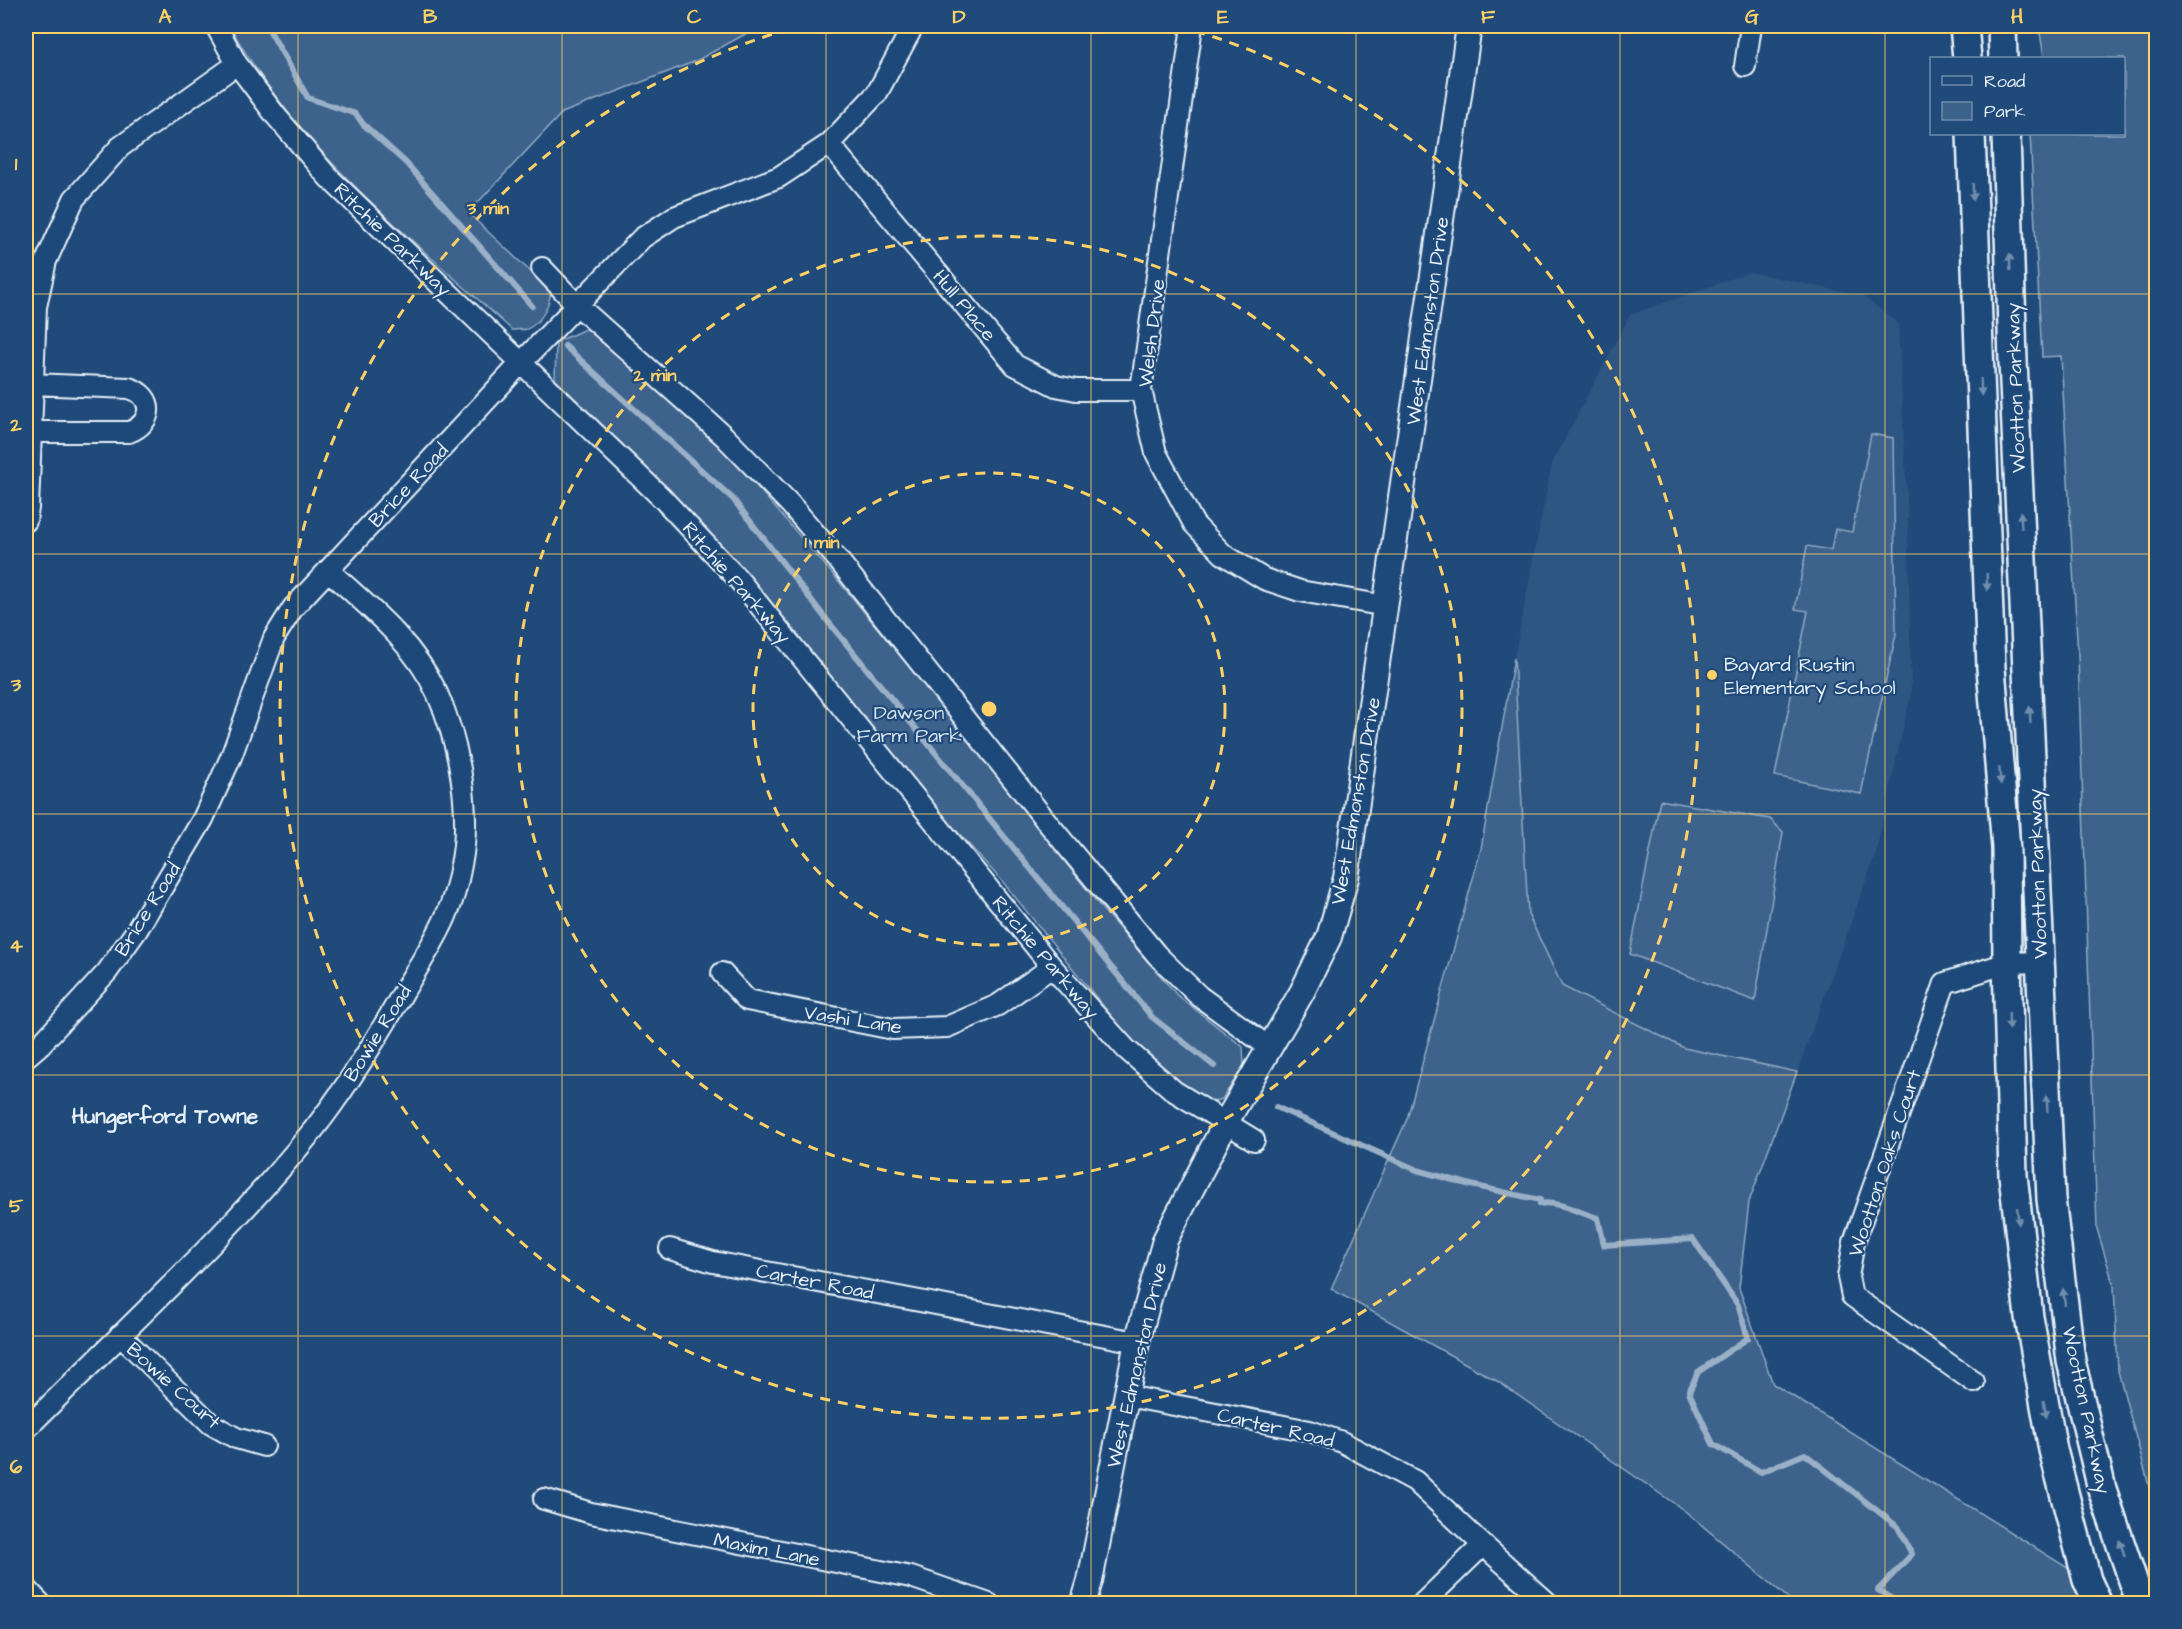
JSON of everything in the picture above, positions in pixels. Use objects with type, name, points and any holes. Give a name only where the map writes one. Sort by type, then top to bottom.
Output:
[{"type":"main road","points":[[1964,26],[1967,57]]},
{"type":"main road","points":[[2002,26],[2003,57]]},
{"type":"main road","name":"Wootton Parkway","points":[[1971,135],[1991,668],[2006,848],[2013,1174],[2029,1317],[2053,1450],[2087,1580],[2098,1604]]},
{"type":"main road","name":"Wootton Parkway","points":[[2006,135],[2013,361],[2051,1198],[2072,1361],[2102,1489],[2141,1604]]},
{"type":"street","name":"Ritchie Parkway","points":[[216,26],[237,64],[276,116],[328,177],[662,498],[739,580],[1052,967],[1126,1048],[1174,1091],[1254,1140]]},
{"type":"street","name":"Brice Road","points":[[26,1058],[107,972],[137,930],[202,819],[231,757],[274,638],[293,608],[522,362],[642,238],[674,217],[779,177],[829,144],[877,93],[912,26]]},
{"type":"street","name":"Welsh Drive","points":[[1192,26],[1142,390],[1156,453],[1194,524],[1223,554],[1264,579],[1300,591],[1386,606]]},
{"type":"street","name":"West Edmonston Drive","points":[[1083,1604],[1090,1581],[1137,1342],[1165,1240],[1226,1122],[1302,992],[1329,937],[1346,878],[1469,26]]},
{"type":"street","points":[[1745,66],[1751,26]]},
{"type":"street","points":[[26,520],[36,307],[46,261],[74,199],[120,147],[237,64]]},
{"type":"street","name":"Hull Place","points":[[829,144],[1015,365],[1056,386],[1076,390],[1142,390]]},
{"type":"street","points":[[542,268],[577,305],[724,436],[790,504],[839,561],[1047,822],[1157,955],[1199,996],[1269,1048]]},
{"type":"street","points":[[31,432],[129,432],[139,428],[146,421],[148,409],[146,398],[139,391],[129,388],[32,384]]},
{"type":"street","name":"Bowie Road","points":[[26,1429],[241,1214],[289,1159],[339,1094],[394,1009],[446,916],[461,864],[465,815],[458,755],[436,693],[413,656],[381,617],[328,570]]},
{"type":"street","name":"Wootton Oaks Court","points":[[1974,1382],[1852,1296],[1848,1277],[1854,1242],[1945,983],[2007,963],[2041,962]]},
{"type":"street","name":"Vashi Lane","points":[[722,973],[747,1000],[893,1029],[947,1027],[998,1005],[1052,967]]},
{"type":"street","name":"Carter Road","points":[[670,1249],[713,1262],[1137,1342]]},
{"type":"street","name":"Bowie Court","points":[[120,1335],[211,1424],[236,1438],[264,1446]]},
{"type":"street","name":"Carter Road","points":[[1127,1396],[1310,1431],[1342,1442],[1415,1481],[1549,1604]]},
{"type":"street","name":"Maxim Lane","points":[[544,1499],[591,1513],[911,1577],[990,1604]]},
{"type":"street","points":[[1422,1604],[1483,1545]]},
{"type":"street","points":[[26,1588],[41,1604]]},
{"type":"shaded area","name":"Bayard Rustin Elementary School","points":[[1750,272],[1863,296],[1898,323],[1908,518],[1911,693],[1875,856],[1797,1072],[1684,1048],[1562,986],[1528,914],[1514,658],[1552,463],[1630,315]]},
{"type":"green space","points":[[230,26],[760,26],[696,61],[562,113],[468,213],[551,291],[549,302],[537,322],[527,329],[512,330],[396,225],[322,152],[257,71]]},
{"type":"green space","points":[[2039,26],[2156,26],[2156,1512],[2118,1371],[2114,1286],[2097,1229],[2078,656],[2061,356],[2042,357],[2030,135],[2125,135],[2125,57],[2044,57]]},
{"type":"green space","name":"Dawson Farm Park","points":[[590,327],[706,428],[836,578],[958,726],[1103,910],[1177,995],[1243,1047],[1244,1066],[1222,1099],[1213,1102],[1201,1099],[1130,1039],[1002,881],[890,758],[663,488],[555,381],[556,342]]},
{"type":"green space","points":[[1871,434],[1893,438],[1896,634],[1861,794],[1775,776],[1808,611],[1795,609],[1807,546],[1831,550],[1835,529],[1852,532]]},
{"type":"green space","points":[[1514,658],[1528,914],[1562,986],[1684,1048],[1797,1072],[1749,1202],[1739,1288],[1773,1384],[2087,1580],[2098,1603],[1794,1603],[1685,1511],[1497,1381],[1331,1289],[1407,1119],[1481,849]]},
{"type":"green space","points":[[1660,800],[1770,819],[1783,832],[1755,1001],[1630,954]]},
{"type":"waterway","points":[[267,26],[308,98],[356,114],[363,124],[406,163],[532,306]]},
{"type":"waterway","points":[[565,346],[733,499],[826,619],[1152,1017],[1214,1066]]},
{"type":"waterway","points":[[1276,1107],[1417,1170],[1540,1200],[1540,1204],[1554,1204],[1598,1218],[1604,1245],[1693,1239],[1738,1305],[1748,1338],[1698,1372],[1689,1392],[1713,1444],[1761,1472],[1805,1454],[1898,1527],[1912,1554],[1878,1590],[1900,1604]]},
{"type":"place","name":"Bayard Rustin Elementary School","points":[[1712,675]]},
{"type":"district","name":"Hungerford Towne","points":[[165,1116]]}]
